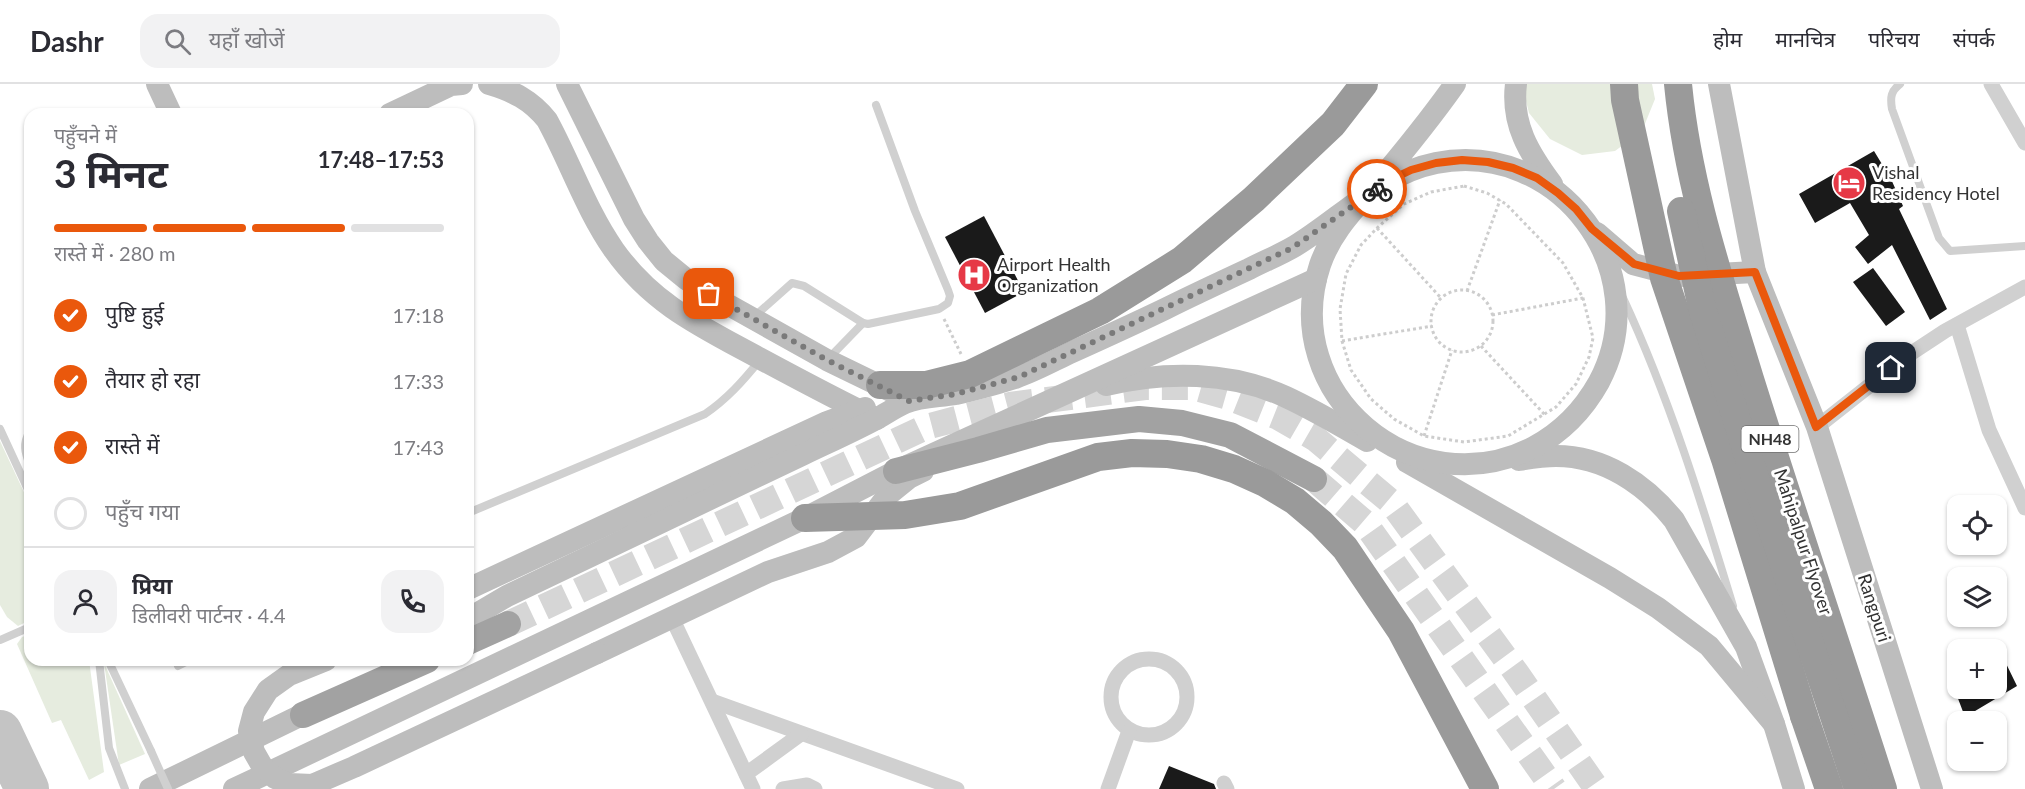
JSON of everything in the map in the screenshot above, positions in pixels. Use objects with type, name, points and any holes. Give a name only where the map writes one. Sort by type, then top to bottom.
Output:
[{"type":"highway","points":[[896,394],[970,374],[1100,311],[1182,260],[1254,199],[1333,124],[1364,84]]},
{"type":"highway","name":"NH48","points":[[1624,84],[1625,100],[1664,278],[1725,459],[1804,716],[1829,789]]},
{"type":"highway","name":"Mahipalpur Flyover","points":[[1678,84],[1683,132],[1703,225],[1883,789]]},
{"type":"highway","points":[[1683,132],[1680,203],[1702,308],[1750,462],[1858,789]]},
{"type":"highway","points":[[896,471],[1047,430],[1139,419],[1182,423],[1230,435],[1314,479]]},
{"type":"highway","points":[[806,518],[905,515],[960,506],[1098,457],[1132,453],[1167,454],[1201,459],[1234,469],[1265,483],[1294,501],[1321,523],[1351,557],[1401,631],[1485,789]]},
{"type":"highway","points":[[474,639],[508,624]]},
{"type":"highway","points":[[303,715],[413,666]]},
{"type":"main road","points":[[157,84],[168,108]]},
{"type":"main road","points":[[403,108],[451,86],[462,84]]},
{"type":"main road","points":[[567,84],[626,204],[648,241],[664,261],[686,279],[752,319],[896,394],[956,394],[1019,377],[1292,248],[1388,181],[1411,170],[1436,163],[1462,160],[1488,162],[1513,168],[1537,178],[1558,193],[1576,209],[1592,229],[1604,251],[1612,275],[1616,300],[1614,334],[1603,374],[1591,396],[1575,416],[1535,447],[1487,463]]},
{"type":"main road","points":[[1455,84],[1424,128],[1352,210],[1330,242],[1321,260],[1316,279],[1312,319],[1319,357],[1335,393],[1353,416],[1375,436],[1414,456],[1462,464],[1557,456],[1580,459],[1623,474],[1660,502],[1674,520],[1746,647],[1774,724],[1794,789]]},
{"type":"main road","points":[[1516,84],[1515,108],[1522,139],[1558,193]]},
{"type":"main road","name":"Rangpuri","points":[[1719,84],[1755,272],[1816,427],[1932,789]]},
{"type":"main road","points":[[500,86],[537,107],[547,120],[603,233],[625,264],[649,291],[697,325],[823,394],[868,414]]},
{"type":"main road","points":[[1592,229],[1634,264],[1679,276],[1755,272]]},
{"type":"main road","points":[[234,789],[806,518],[896,471],[1316,279]]},
{"type":"main road","points":[[1061,395],[1141,377],[1187,375],[1237,381],[1285,396],[1590,566],[1658,608],[1708,646],[1774,724]]},
{"type":"main road","points":[[474,615],[507,596],[868,414],[896,394]]},
{"type":"main road","points":[[474,586],[826,422],[868,414]]},
{"type":"main road","points":[[311,666],[289,675],[268,690],[254,712],[249,731],[254,752],[262,766],[275,778],[290,784],[312,785],[768,572],[828,552],[856,537],[888,495],[909,478],[948,458]]},
{"type":"main road","points":[[150,789],[303,715],[387,666]]},
{"type":"street","points":[[1991,84],[2025,143]]},
{"type":"street","points":[[1816,427],[1907,356],[2025,287]]},
{"type":"street","points":[[1957,325],[1989,430],[2025,508]]},
{"type":"street","points":[[672,618],[753,789]]},
{"type":"street","points":[[1152,659],[1166,663],[1178,672],[1185,686],[1187,700],[1183,715],[1174,726],[1161,734],[1146,735],[1130,730],[1119,722],[1112,709],[1110,694],[1114,680],[1124,668],[1137,661],[1152,659]]},
{"type":"street","points":[[712,701],[957,789]]},
{"type":"street","points":[[1108,789],[1130,730]]},
{"type":"street","points":[[746,774],[801,734]]},
{"type":"street","points":[[783,789],[807,785],[815,789]]},
{"type":"lane","points":[[1900,84],[1893,90],[1890,99],[1892,109],[1939,238],[1945,247],[1950,251],[2025,246]]},
{"type":"lane","points":[[752,319],[792,283],[804,286],[863,323],[874,323],[939,309],[948,303],[950,296],[915,211],[876,105]]},
{"type":"lane","points":[[1612,275],[1647,351],[1697,489],[1746,647]]},
{"type":"lane","points":[[827,360],[863,323]]},
{"type":"lane","points":[[474,510],[705,414],[738,387],[761,359]]},
{"type":"lane","points":[[0,429],[24,481]]},
{"type":"lane","points":[[0,640],[24,630]]},
{"type":"lane","points":[[100,666],[109,748],[125,789]]},
{"type":"lane","points":[[111,666],[168,789]]},
{"type":"path","points":[[1464,186],[1487,193],[1500,200],[1533,230],[1563,262],[1583,298],[1593,338],[1589,357],[1576,384],[1556,407],[1508,436],[1464,442],[1424,436],[1394,419],[1371,399],[1351,369],[1342,341],[1340,309],[1346,274],[1361,245],[1377,228],[1404,204],[1431,192],[1464,186]]},
{"type":"path","points":[[1467,291],[1500,200]]},
{"type":"path","points":[[1377,228],[1441,298]]},
{"type":"path","points":[[1467,291],[1484,300],[1492,315],[1491,332],[1481,346],[1462,352],[1442,345],[1436,338],[1432,326],[1433,311],[1441,298],[1456,292],[1467,291]]},
{"type":"path","points":[[1492,315],[1583,298]]},
{"type":"path","points":[[939,309],[970,374]]},
{"type":"path","points":[[1342,341],[1432,326]]},
{"type":"path","points":[[1481,346],[1545,414]]},
{"type":"path","points":[[1424,436],[1452,350]]},
{"type":"shaded area","points":[[1524,84],[1652,84],[1655,99],[1642,131],[1615,151],[1582,155],[1550,139],[1529,113],[1523,89]]},
{"type":"shaded area","points":[[0,441],[24,492],[24,623],[18,626],[7,617],[0,605]]},
{"type":"shaded area","points":[[24,636],[24,660],[17,644]]},
{"type":"shaded area","points":[[27,666],[90,666],[104,772],[89,780],[61,720],[52,723]]},
{"type":"shaded area","points":[[104,666],[145,754],[119,765]]},
{"type":"building","points":[[1874,151],[1891,179],[1903,206],[1899,209],[1947,309],[1930,320],[1892,245],[1868,264],[1855,247],[1869,235],[1850,203],[1815,223],[1799,194]]},
{"type":"building","points":[[984,216],[1024,292],[985,313],[945,237]]},
{"type":"building","points":[[1873,268],[1905,312],[1886,326],[1853,282]]},
{"type":"building","points":[[2007,666],[2017,686],[2007,692]]},
{"type":"building","points":[[1958,699],[1995,699],[1975,711],[1963,711]]},
{"type":"building","points":[[1169,766],[1214,784],[1216,789],[1159,789]]},
{"type":"taxiway","points":[[0,732],[27,789]]},
{"type":"tunnel","points":[[508,624],[926,427],[1010,405],[1145,387],[1193,387],[1228,397],[1278,417],[1316,439],[1391,502],[1517,674],[1597,789]]},
{"type":"tunnel","points":[[1314,479],[1365,523],[1554,789]]},
{"type":"way so far","points":[[709,294],[827,360],[909,401],[956,394],[1019,377],[1292,248],[1377,189]]},
{"type":"place","name":"Vishal Residency Hotel","points":[[1849,183]]},
{"type":"place","name":"Airport Health Organization","points":[[974,275]]},
{"type":"route","points":[[1377,189],[1411,170],[1436,163],[1462,160],[1488,162],[1513,168],[1537,178],[1558,193],[1576,209],[1592,229],[1634,264],[1679,276],[1755,272],[1816,427],[1891,368]]}]
